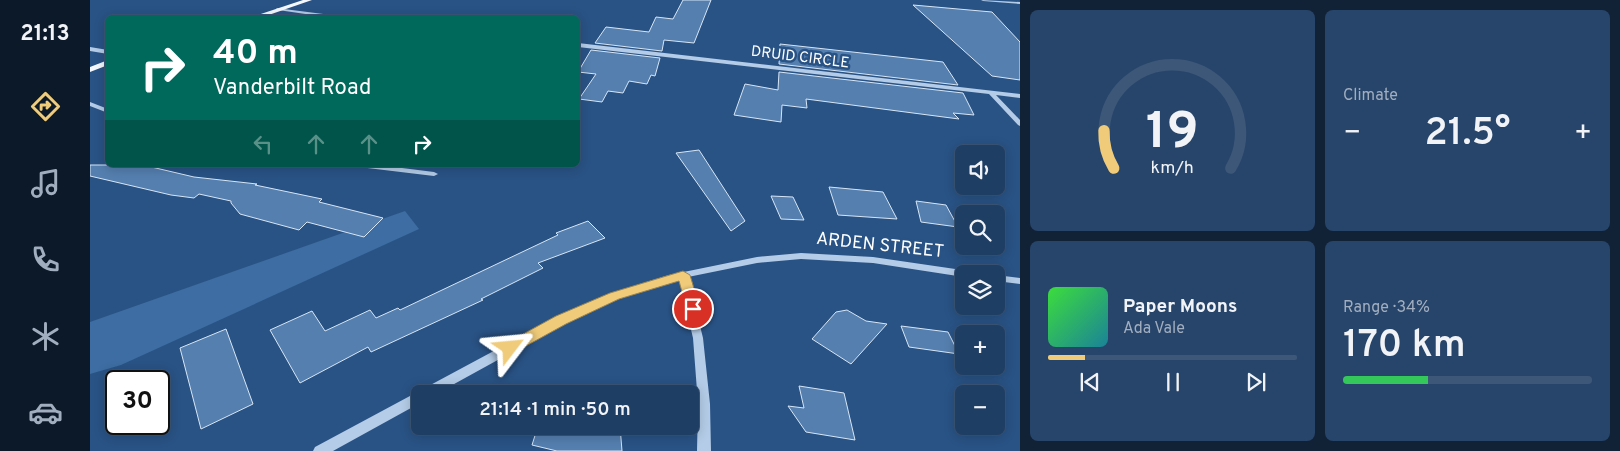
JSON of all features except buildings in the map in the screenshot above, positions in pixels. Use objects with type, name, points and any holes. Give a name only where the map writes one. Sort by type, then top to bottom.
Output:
[{"type":"main road","points":[[262,15],[309,0]]},
{"type":"main road","points":[[90,66],[105,63]]},
{"type":"main road","points":[[90,70],[105,63]]},
{"type":"street","points":[[983,0],[1020,3]]},
{"type":"street","points":[[278,10],[321,15]]},
{"type":"street","name":"DRUID CIRCLE","points":[[580,44],[1020,96]]},
{"type":"street","points":[[90,49],[105,52]]},
{"type":"street","points":[[991,93],[1020,124]]},
{"type":"street","points":[[90,104],[105,110]]},
{"type":"street","points":[[375,167],[434,174]]},
{"type":"street","name":"ARDEN STREET","points":[[442,385],[561,320],[614,296],[683,275],[757,260],[801,256],[856,258],[955,272]]},
{"type":"street","points":[[683,275],[698,338],[704,404],[704,451]]},
{"type":"street","points":[[1005,279],[1020,281]]},
{"type":"street","points":[[320,451],[411,402]]},
{"type":"shaded area","points":[[405,211],[419,229],[121,365],[90,374],[90,322]]},
{"type":"route","points":[[510,348],[561,320],[614,296],[683,275],[693,309]]}]
